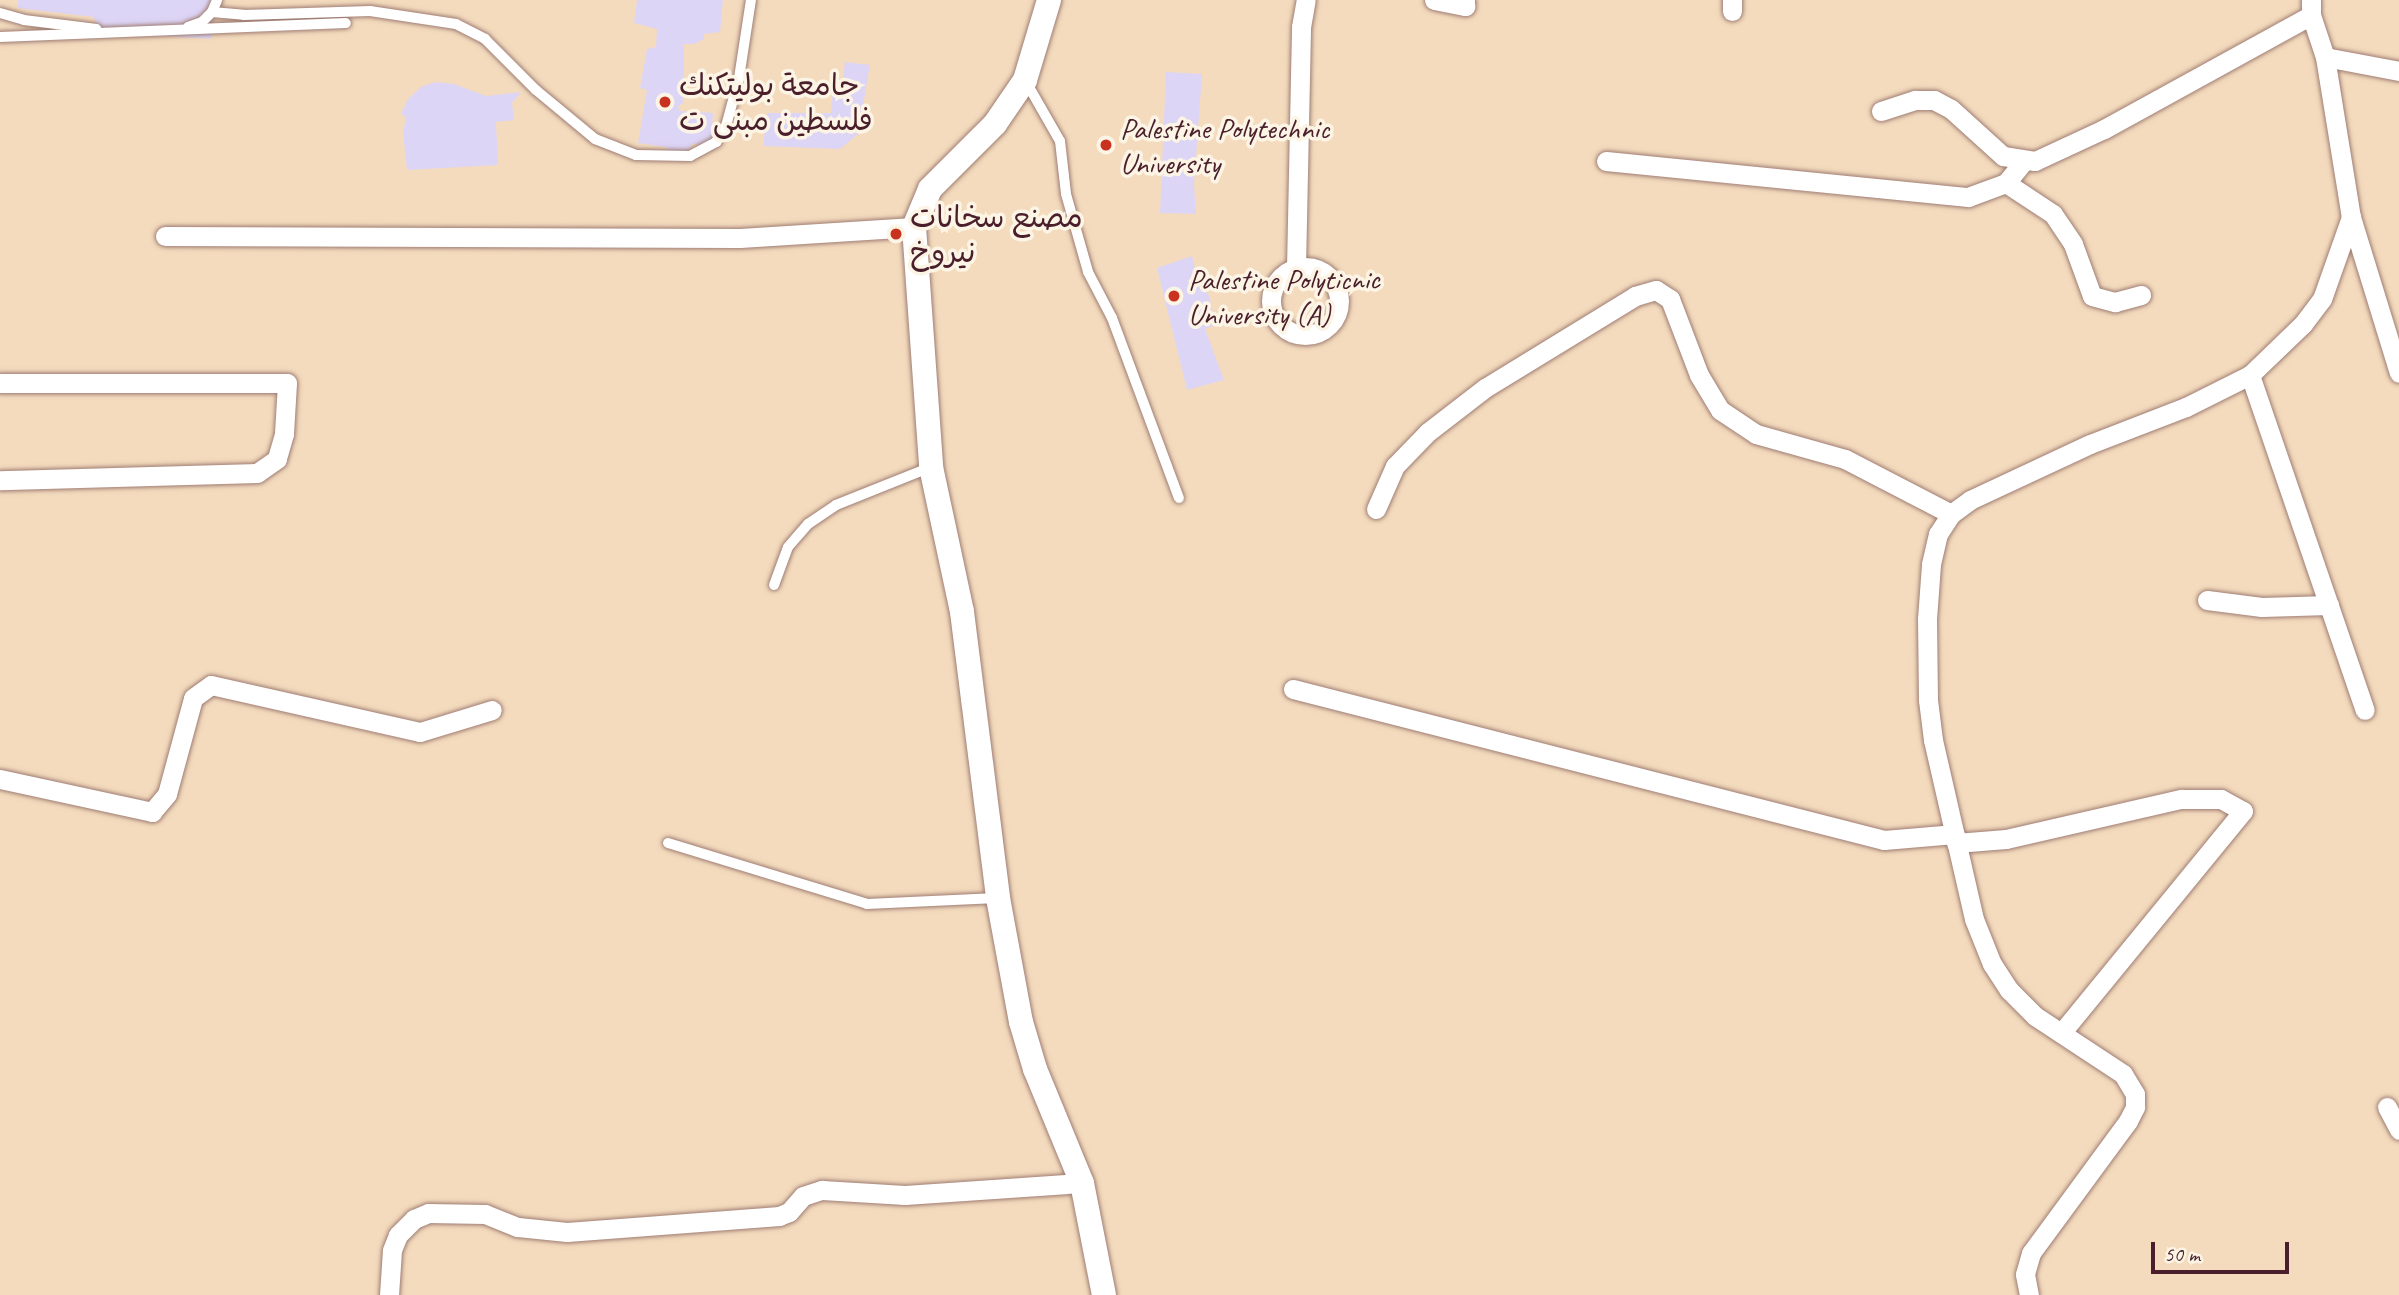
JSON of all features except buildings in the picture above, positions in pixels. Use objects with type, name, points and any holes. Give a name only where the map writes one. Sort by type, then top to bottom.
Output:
[{"type":"street","points":[[1049,0],[1025,80],[995,124],[930,189],[914,227],[931,467],[962,612],[998,898],[1021,1021],[1034,1069],[1082,1183],[1104,1295]]},
{"type":"street","points":[[1296,268],[1301,27],[1306,0]]},
{"type":"street","points":[[1434,0],[1465,6],[1465,0]]},
{"type":"street","points":[[1881,111],[1915,100],[1934,100],[1954,111],[1993,150],[2024,161],[2053,155],[2311,7],[2325,57],[2351,216],[2399,373]]},
{"type":"street","points":[[2325,57],[2399,71]]},
{"type":"street","points":[[1606,161],[1968,197],[2006,183],[2024,161]]},
{"type":"street","points":[[2006,183],[2053,214],[2073,244],[2092,296],[2115,302],[2141,295]]},
{"type":"street","points":[[2029,1295],[2025,1275],[2031,1253],[2128,1121],[2134,1107],[2135,1094],[2123,1074],[2035,1016],[2008,990],[1992,964],[1974,919],[1933,740],[1927,700],[1927,619],[1931,564],[1938,534],[1951,514],[1970,500],[2017,477],[2186,407],[2249,376],[2303,324],[2322,299],[2351,216]]},
{"type":"street","points":[[165,236],[740,238],[914,227]]},
{"type":"street","points":[[1376,509],[1395,466],[1428,432],[1485,388],[1634,296],[1656,290],[1670,299],[1699,375],[1720,410],[1756,434],[1845,459],[1951,514]]},
{"type":"street","points":[[2249,376],[2365,710]]},
{"type":"street","points":[[0,383],[287,383],[284,434],[277,459],[257,473],[0,480]]},
{"type":"street","points":[[2207,600],[2262,607],[2329,605]]},
{"type":"street","points":[[0,779],[152,812],[167,794],[191,702],[199,691],[211,685],[420,732],[492,710]]},
{"type":"street","points":[[1293,689],[1884,839],[2006,839],[2181,799],[2221,799],[2243,810],[2061,1033]]},
{"type":"street","points":[[2387,1107],[2399,1130]]},
{"type":"street","points":[[389,1295],[392,1250],[398,1235],[414,1219],[429,1213],[485,1214],[517,1227],[567,1232],[779,1216],[789,1212],[803,1196],[822,1189],[905,1195],[1082,1183]]},
{"type":"lane","points":[[0,13],[75,27],[188,27],[202,22],[212,12],[217,0]]},
{"type":"lane","points":[[212,12],[244,15],[370,11],[456,23],[485,39],[536,90],[596,139],[636,155],[690,156],[716,142],[726,126],[739,78],[751,0]]},
{"type":"lane","points":[[0,37],[346,23]]},
{"type":"lane","points":[[1025,80],[1060,142],[1066,194],[1088,272],[1112,318],[1179,498]]},
{"type":"lane","points":[[774,585],[788,547],[808,524],[836,505],[931,467]]},
{"type":"lane","points":[[668,843],[867,904],[998,898]]},
{"type":"shaded area","points":[[18,0],[212,0],[212,39],[97,32],[94,17],[18,8]]},
{"type":"shaded area","points":[[637,0],[723,0],[720,32],[704,34],[704,39],[694,44],[684,44],[683,103],[678,106],[680,111],[713,113],[711,145],[692,144],[687,154],[668,152],[666,147],[638,143],[647,90],[640,88],[647,49],[656,47],[657,29],[634,23]]},
{"type":"shaded area","points":[[845,62],[870,65],[858,134],[840,149],[763,146],[767,113],[831,113],[833,87],[842,85]]},
{"type":"shaded area","points":[[1166,72],[1202,74],[1194,185],[1196,214],[1160,213]]},
{"type":"shaded area","points":[[435,82],[454,84],[486,96],[521,92],[512,103],[514,120],[496,122],[498,165],[407,170],[403,133],[406,117],[401,114],[408,99],[421,87]]},
{"type":"shaded area","points":[[1192,256],[1200,289],[1207,289],[1216,325],[1205,329],[1224,380],[1187,390],[1157,268]]},
{"type":"place","name":"جامعة بوليتكنك فلسطين مبنى ت","points":[[665,102]]},
{"type":"place","name":"Palestine Polytechnic University","points":[[1106,145]]},
{"type":"place","name":"مصنع سخانات نيروخ","points":[[896,234]]},
{"type":"place","name":"Palestine Polyticnic University (A)","points":[[1174,296]]}]
